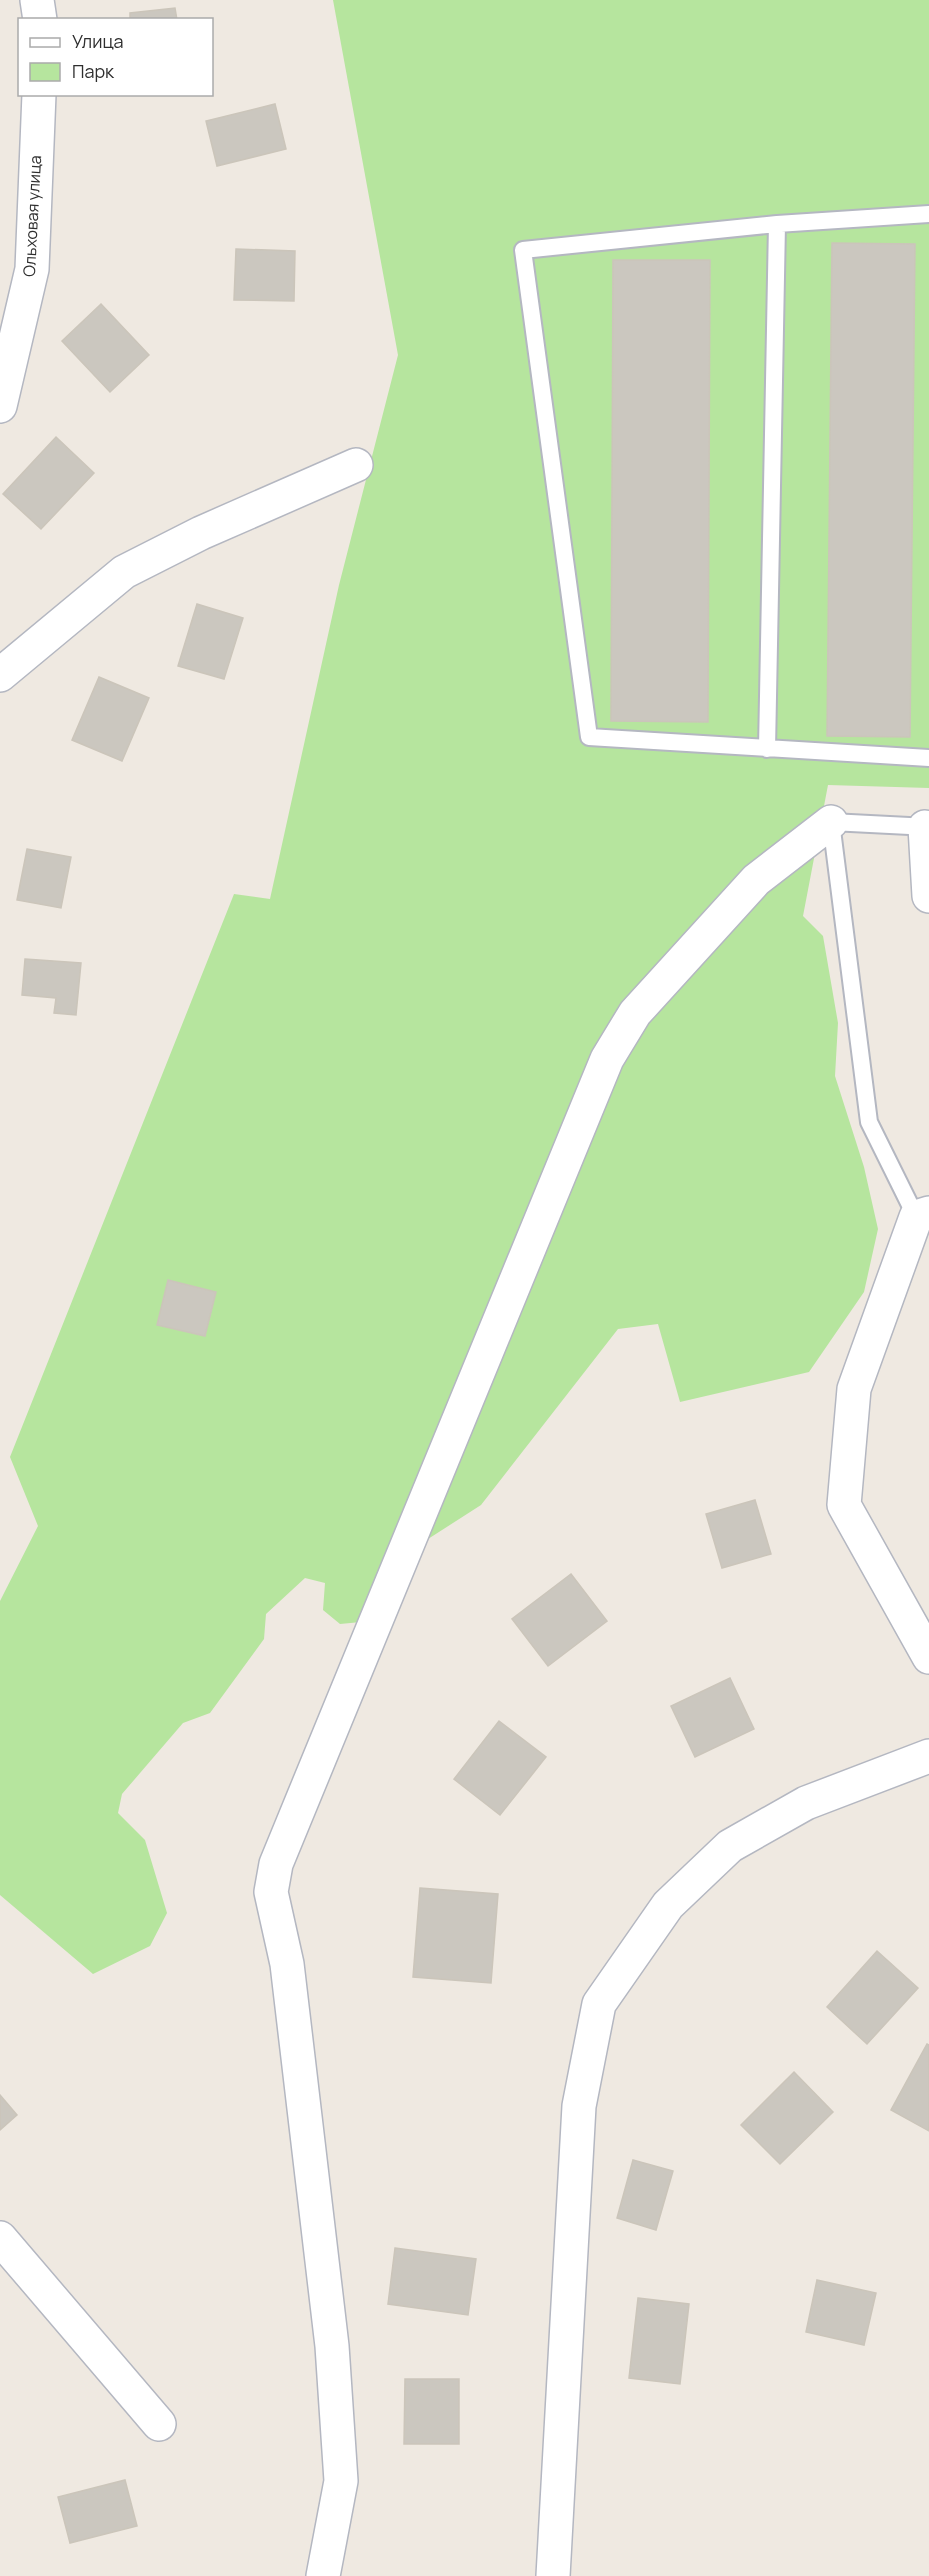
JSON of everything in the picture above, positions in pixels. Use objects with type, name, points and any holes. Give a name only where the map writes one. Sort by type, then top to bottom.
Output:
[{"type":"street","points":[[37,0],[40,18]]},
{"type":"street","name":"Ольховая улица","points":[[0,406],[32,270],[39,96]]},
{"type":"street","points":[[0,675],[124,572],[201,533],[356,465]]},
{"type":"street","points":[[323,2576],[341,2481],[332,2346],[287,1964],[271,1892],[276,1864],[607,1059],[635,1013],[756,880],[831,822]]},
{"type":"street","points":[[927,827],[929,896]]},
{"type":"street","points":[[922,1215],[854,1389],[844,1505],[929,1657]]},
{"type":"street","points":[[553,2576],[579,2106],[599,2004],[668,1905],[730,1846],[806,1803],[929,1756]]},
{"type":"street","points":[[0,2238],[159,2424]]},
{"type":"lane","points":[[929,214],[777,224],[523,250],[589,737],[929,758]]},
{"type":"lane","points":[[767,749],[777,224]]},
{"type":"lane","points":[[922,1215],[869,1122],[831,822],[927,827]]},
{"type":"green space","points":[[333,0],[929,0],[929,788],[828,785],[803,916],[823,936],[838,1023],[835,1076],[864,1167],[878,1229],[864,1292],[809,1372],[680,1402],[658,1324],[618,1329],[481,1505],[400,1557],[361,1622],[340,1624],[323,1610],[325,1583],[305,1578],[266,1614],[264,1639],[210,1713],[183,1723],[122,1794],[118,1813],[145,1840],[167,1913],[150,1946],[93,1974],[0,1895],[0,1601],[38,1526],[10,1457],[234,894],[270,899],[339,585],[398,355]]},
{"type":"building","points":[[175,8],[177,18],[130,18],[130,13]]},
{"type":"building","points":[[275,104],[286,149],[217,166],[206,121]]},
{"type":"building","points":[[832,243],[915,244],[910,737],[827,736]]},
{"type":"building","points":[[236,249],[295,251],[294,301],[234,300]]},
{"type":"building","points":[[613,260],[710,260],[708,722],[611,721]]},
{"type":"building","points":[[101,304],[149,355],[110,392],[62,341]]},
{"type":"building","points":[[56,437],[94,473],[41,529],[3,494]]},
{"type":"building","points":[[197,604],[243,618],[224,679],[178,666]]},
{"type":"building","points":[[99,677],[149,698],[122,761],[72,740]]},
{"type":"building","points":[[27,849],[71,857],[61,908],[17,900]]},
{"type":"building","points":[[25,959],[81,963],[76,1015],[54,1013],[56,998],[22,995]]},
{"type":"building","points":[[168,1280],[216,1292],[205,1336],[157,1325]]},
{"type":"building","points":[[755,1500],[771,1554],[722,1568],[706,1514]]},
{"type":"building","points":[[571,1574],[607,1621],[548,1666],[512,1619]]},
{"type":"building","points":[[730,1678],[754,1729],[695,1757],[671,1706]]},
{"type":"building","points":[[499,1721],[546,1757],[500,1815],[454,1779]]},
{"type":"building","points":[[420,1888],[498,1894],[491,1983],[413,1977]]},
{"type":"building","points":[[877,1951],[918,1988],[867,2044],[827,2007]]},
{"type":"building","points":[[927,2044],[929,2045],[929,2131],[891,2110]]},
{"type":"building","points":[[794,2072],[833,2112],[780,2164],[741,2125]]},
{"type":"building","points":[[0,2095],[17,2115],[0,2130]]},
{"type":"building","points":[[633,2160],[673,2171],[656,2230],[617,2218]]},
{"type":"building","points":[[395,2248],[476,2259],[468,2315],[388,2304]]},
{"type":"building","points":[[817,2280],[876,2293],[864,2345],[806,2332]]},
{"type":"building","points":[[638,2298],[689,2304],[680,2384],[629,2378]]},
{"type":"building","points":[[405,2379],[459,2379],[459,2444],[404,2444]]},
{"type":"building","points":[[125,2480],[137,2526],[70,2543],[58,2497]]}]
